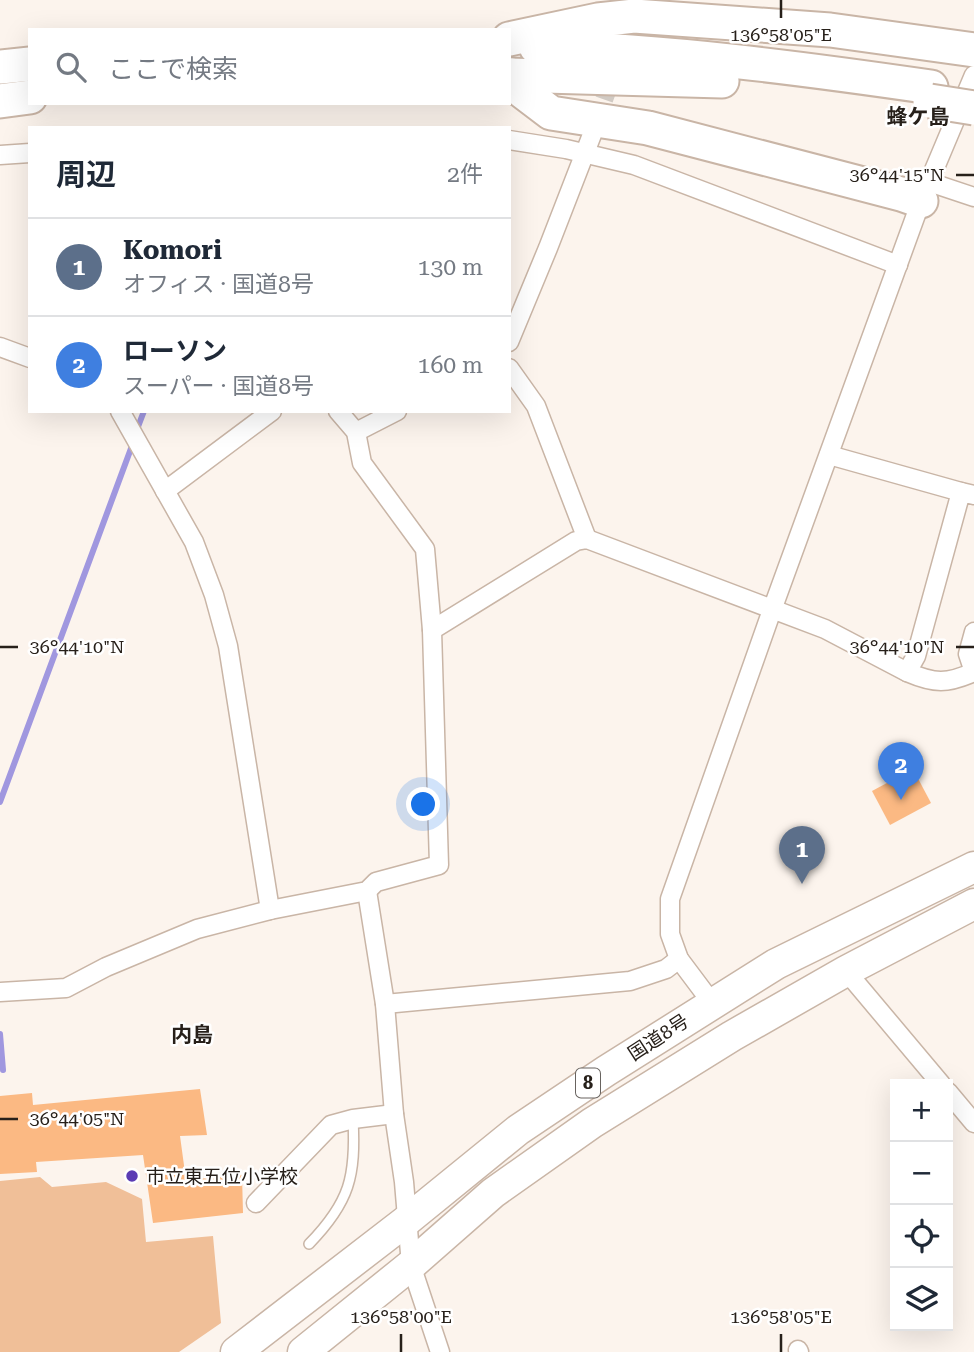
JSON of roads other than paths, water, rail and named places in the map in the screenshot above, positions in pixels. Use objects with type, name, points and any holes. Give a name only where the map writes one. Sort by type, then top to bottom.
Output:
[{"type":"highway","points":[[511,39],[598,20],[634,16],[830,30],[974,50]]},
{"type":"highway","points":[[0,46],[28,45]]},
{"type":"highway","points":[[511,65],[593,48],[711,58],[930,94],[974,108]]},
{"type":"highway","points":[[0,67],[28,64]]},
{"type":"highway","points":[[511,67],[522,90],[551,113],[648,128],[901,194],[925,192]]},
{"type":"highway","points":[[930,94],[974,94]]},
{"type":"highway","points":[[0,99],[28,96]]},
{"type":"highway","name":"国道8号","points":[[236,1352],[407,1221],[518,1130],[776,964],[974,867]]},
{"type":"highway","name":"国道8号","points":[[303,1352],[411,1265],[494,1193],[592,1123],[732,1036],[846,971],[974,904]]},
{"type":"street","points":[[712,1003],[679,960],[670,934],[670,899],[898,265],[974,75]]},
{"type":"street","points":[[511,337],[593,132]]},
{"type":"street","points":[[511,141],[585,153],[634,165],[898,265]]},
{"type":"street","points":[[0,155],[28,153]]},
{"type":"street","points":[[925,192],[974,197]]},
{"type":"street","points":[[0,347],[28,357]]},
{"type":"street","points":[[511,371],[536,406],[587,539]]},
{"type":"street","points":[[165,491],[269,413]]},
{"type":"street","points":[[0,992],[66,988],[106,967],[197,929],[270,910],[367,891],[376,882],[439,865],[432,630],[425,549],[362,463],[356,432],[340,413]]},
{"type":"street","points":[[356,432],[393,413]]},
{"type":"street","points":[[122,414],[194,542],[214,595],[228,646],[270,910]]},
{"type":"street","points":[[829,455],[967,493],[916,656],[907,672]]},
{"type":"street","points":[[432,630],[576,541],[587,539],[825,629],[928,681],[953,681],[974,672],[968,653],[974,632]]},
{"type":"street","points":[[367,891],[385,1004],[411,1265],[440,1352]]},
{"type":"street","points":[[385,1004],[630,981],[666,969],[679,960]]},
{"type":"street","points":[[846,971],[937,1079]]},
{"type":"street","points":[[953,1098],[974,1123]]},
{"type":"street","points":[[256,1203],[331,1125],[353,1119],[394,1115]]},
{"type":"lane","points":[[309,1244],[331,1221],[344,1198],[352,1169],[353,1119]]},
{"type":"waterway","points":[[136,432],[143,413]]},
{"type":"waterway","points":[[0,802],[133,443]]},
{"type":"waterway","points":[[0,1034],[3,1070]]},
{"type":"tunnel","points":[[595,125],[614,72]]},
{"type":"place","name":"ローソン","points":[[901,800]]},
{"type":"place","name":"Komori","points":[[802,884]]},
{"type":"place","name":"市立東五位小学校","points":[[132,1176]]},
{"type":"district","name":"蜂ケ島","points":[[918,117]]},
{"type":"district","name":"内島","points":[[192,1035]]}]
